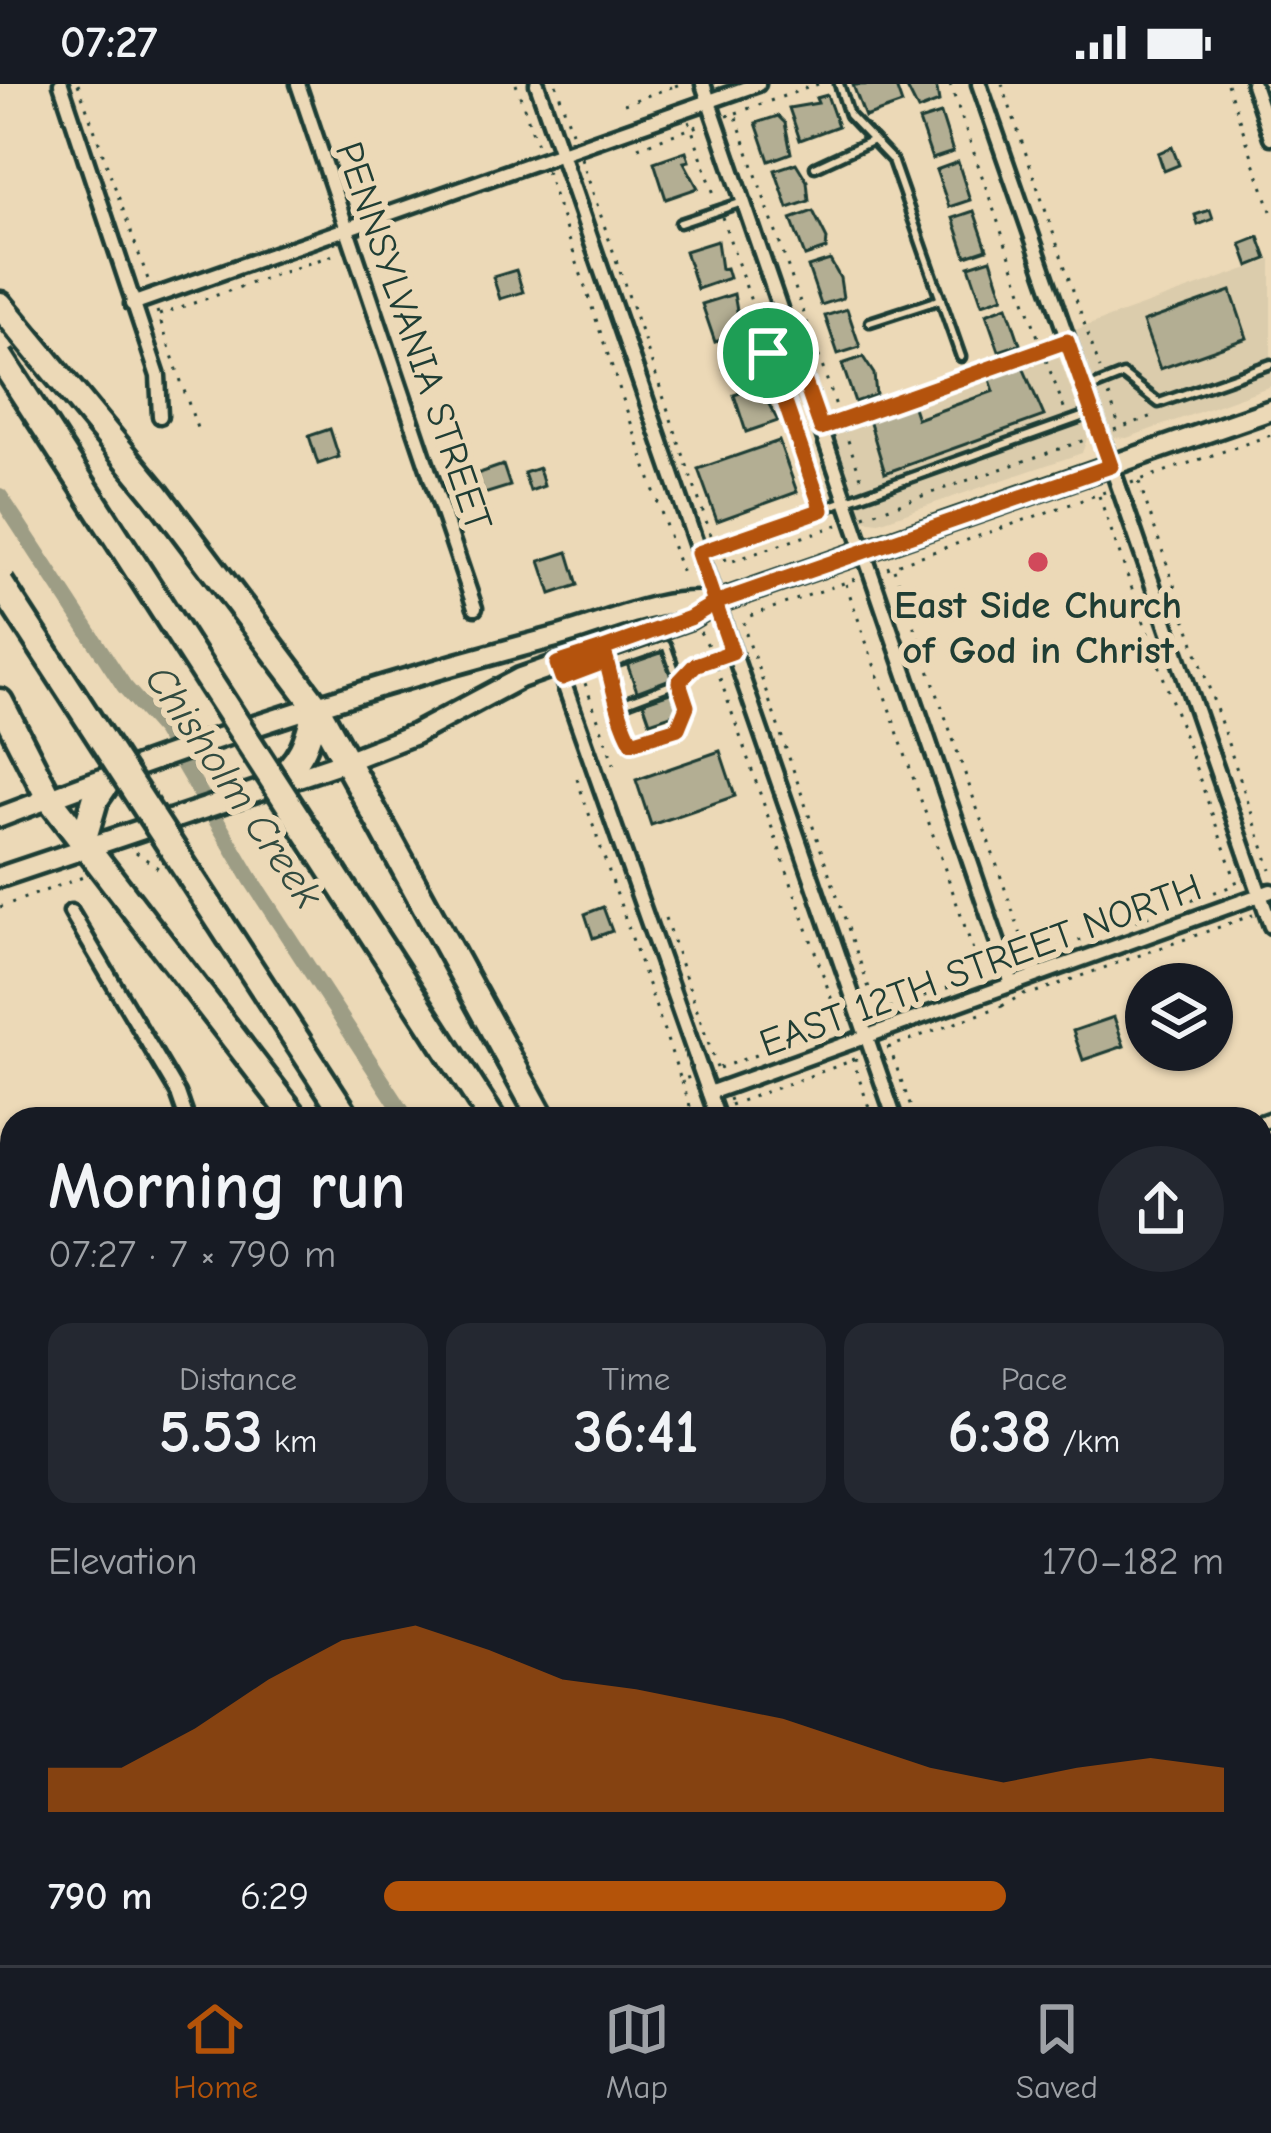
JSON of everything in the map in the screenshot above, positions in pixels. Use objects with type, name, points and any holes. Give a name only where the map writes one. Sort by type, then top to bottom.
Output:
[{"type":"highway","points":[[0,305],[157,495],[316,706],[536,1107]]},
{"type":"highway","points":[[0,357],[484,1107]]},
{"type":"highway","points":[[0,583],[340,1107]]},
{"type":"highway","points":[[0,702],[49,798],[82,845],[286,1107]]},
{"type":"highway","points":[[271,785],[296,766],[308,745],[316,706]]},
{"type":"highway","points":[[82,845],[95,800],[110,778]]},
{"type":"main road","points":[[0,877],[82,845],[346,761],[557,664],[606,658],[715,603],[1271,410]]},
{"type":"main road","points":[[0,817],[441,664],[676,599],[715,603]]},
{"type":"street","points":[[61,84],[158,376],[160,416]]},
{"type":"street","name":"PENNSYLVANIA STREET","points":[[298,84],[475,608]]},
{"type":"street","points":[[537,84],[892,1107]]},
{"type":"street","points":[[703,84],[1012,985]]},
{"type":"street","points":[[132,304],[758,84]]},
{"type":"street","points":[[979,84],[1255,878],[1266,893],[1271,926]]},
{"type":"street","points":[[1252,84],[1271,137]]},
{"type":"street","points":[[557,664],[714,1107]]},
{"type":"street","name":"EAST 12TH STREET NORTH","points":[[709,1093],[1266,893]]},
{"type":"street","points":[[71,912],[183,1107]]},
{"type":"lane","points":[[838,84],[849,115],[892,160],[961,357]]},
{"type":"lane","points":[[815,167],[871,141]]},
{"type":"lane","points":[[680,223],[743,202]]},
{"type":"lane","points":[[870,322],[941,299]]},
{"type":"lane","points":[[821,428],[1067,341]]},
{"type":"lane","points":[[729,366],[792,345]]},
{"type":"lane","points":[[1084,390],[1124,375],[1159,403],[1271,364]]},
{"type":"lane","points":[[698,553],[1092,413]]},
{"type":"lane","points":[[666,645],[687,706],[678,728],[632,742],[606,658],[666,645]]},
{"type":"lane","points":[[621,704],[679,682],[695,665],[732,652]]},
{"type":"path","points":[[78,84],[199,434]]},
{"type":"path","points":[[516,84],[683,577]]},
{"type":"path","points":[[556,84],[717,546],[728,563],[1162,413]]},
{"type":"path","points":[[624,104],[677,84],[822,510]]},
{"type":"path","points":[[735,113],[818,84]]},
{"type":"path","points":[[950,84],[1070,422]]},
{"type":"path","points":[[1001,84],[1120,428]]},
{"type":"path","points":[[1227,84],[1271,211]]},
{"type":"path","points":[[159,315],[333,255]]},
{"type":"path","points":[[893,566],[1025,960],[1271,871],[1138,481]]},
{"type":"path","points":[[1098,494],[1237,884]]},
{"type":"path","points":[[846,582],[982,976]]},
{"type":"path","points":[[684,637],[704,631],[869,1107]]},
{"type":"path","points":[[606,658],[580,670],[614,764]]},
{"type":"path","points":[[0,907],[40,892]]},
{"type":"path","points":[[1035,992],[1266,910]]},
{"type":"path","points":[[681,1080],[690,1107]]},
{"type":"shaded area","points":[[1271,260],[1271,386],[1127,438],[1112,437],[1072,331]]},
{"type":"shaded area","points":[[1052,338],[1088,436],[1082,453],[879,522],[863,520],[825,416]]},
{"type":"building","points":[[895,84],[902,104],[865,117],[853,85]]},
{"type":"building","points":[[905,84],[936,84],[939,102],[918,110]]},
{"type":"building","points":[[827,95],[838,126],[800,140],[789,108],[818,103],[816,98]]},
{"type":"building","points":[[941,114],[953,152],[932,159],[919,121]]},
{"type":"building","points":[[778,116],[785,123],[791,153],[769,161],[756,123]]},
{"type":"building","points":[[1172,147],[1179,165],[1164,171],[1158,153]]},
{"type":"building","points":[[686,151],[689,161],[684,162],[698,188],[666,199],[654,162]]},
{"type":"building","points":[[958,162],[970,200],[949,207],[936,170]]},
{"type":"building","points":[[796,163],[807,181],[809,201],[788,208],[775,170]]},
{"type":"building","points":[[1210,210],[1213,219],[1198,225],[1195,215]]},
{"type":"building","points":[[813,211],[827,239],[826,249],[805,256],[791,219]]},
{"type":"building","points":[[974,211],[987,249],[966,256],[953,218]]},
{"type":"building","points":[[1259,237],[1267,259],[1249,266],[1241,244]]},
{"type":"building","points":[[717,241],[721,269],[726,268],[729,278],[697,289],[685,251]]},
{"type":"building","points":[[991,259],[1003,297],[982,304],[969,266]]},
{"type":"building","points":[[830,260],[840,278],[843,298],[821,305],[808,267]]},
{"type":"building","points":[[516,270],[523,292],[500,299],[493,277]]},
{"type":"building","points":[[1231,291],[1247,338],[1160,369],[1143,322]]},
{"type":"building","points":[[734,294],[739,322],[743,320],[747,331],[715,342],[702,304]]},
{"type":"building","points":[[1007,306],[1020,344],[999,351],[986,314]]},
{"type":"building","points":[[847,309],[860,347],[838,354],[825,316]]},
{"type":"building","points":[[863,357],[874,374],[876,395],[855,402],[842,364]]},
{"type":"building","points":[[1022,365],[1044,416],[885,473],[869,420],[912,404],[917,419],[994,391],[989,377]]},
{"type":"building","points":[[766,384],[769,394],[764,395],[778,421],[746,432],[734,395]]},
{"type":"building","points":[[330,429],[339,457],[318,464],[309,436]]},
{"type":"building","points":[[779,441],[797,492],[717,521],[698,469]]},
{"type":"building","points":[[503,465],[510,486],[481,495],[474,475]]},
{"type":"building","points":[[539,468],[544,486],[530,491],[524,473]]},
{"type":"building","points":[[568,552],[578,585],[551,594],[540,561]]},
{"type":"building","points":[[662,648],[674,680],[638,694],[626,661]]},
{"type":"building","points":[[673,692],[680,712],[650,722],[643,702]]},
{"type":"building","points":[[720,751],[735,796],[651,825],[636,780]]},
{"type":"building","points":[[603,907],[612,931],[593,938],[585,914]]},
{"type":"building","points":[[1114,1017],[1124,1046],[1083,1060],[1073,1031]]},
{"type":"waterway","name":"Chisholm Creek","points":[[0,496],[124,686],[163,730],[252,881],[399,1107]]},
{"type":"place","name":"East Side Church of God in Christ","points":[[1038,562]]},
{"type":"route","points":[[768,353],[792,345],[821,428],[1067,341],[1111,466],[715,603],[732,652],[695,665],[679,682],[687,706],[678,728],[632,742],[628,738],[621,704],[603,649],[557,664],[562,678],[587,667],[607,661],[603,649],[690,618],[715,603],[698,553],[822,510],[768,353]]}]
